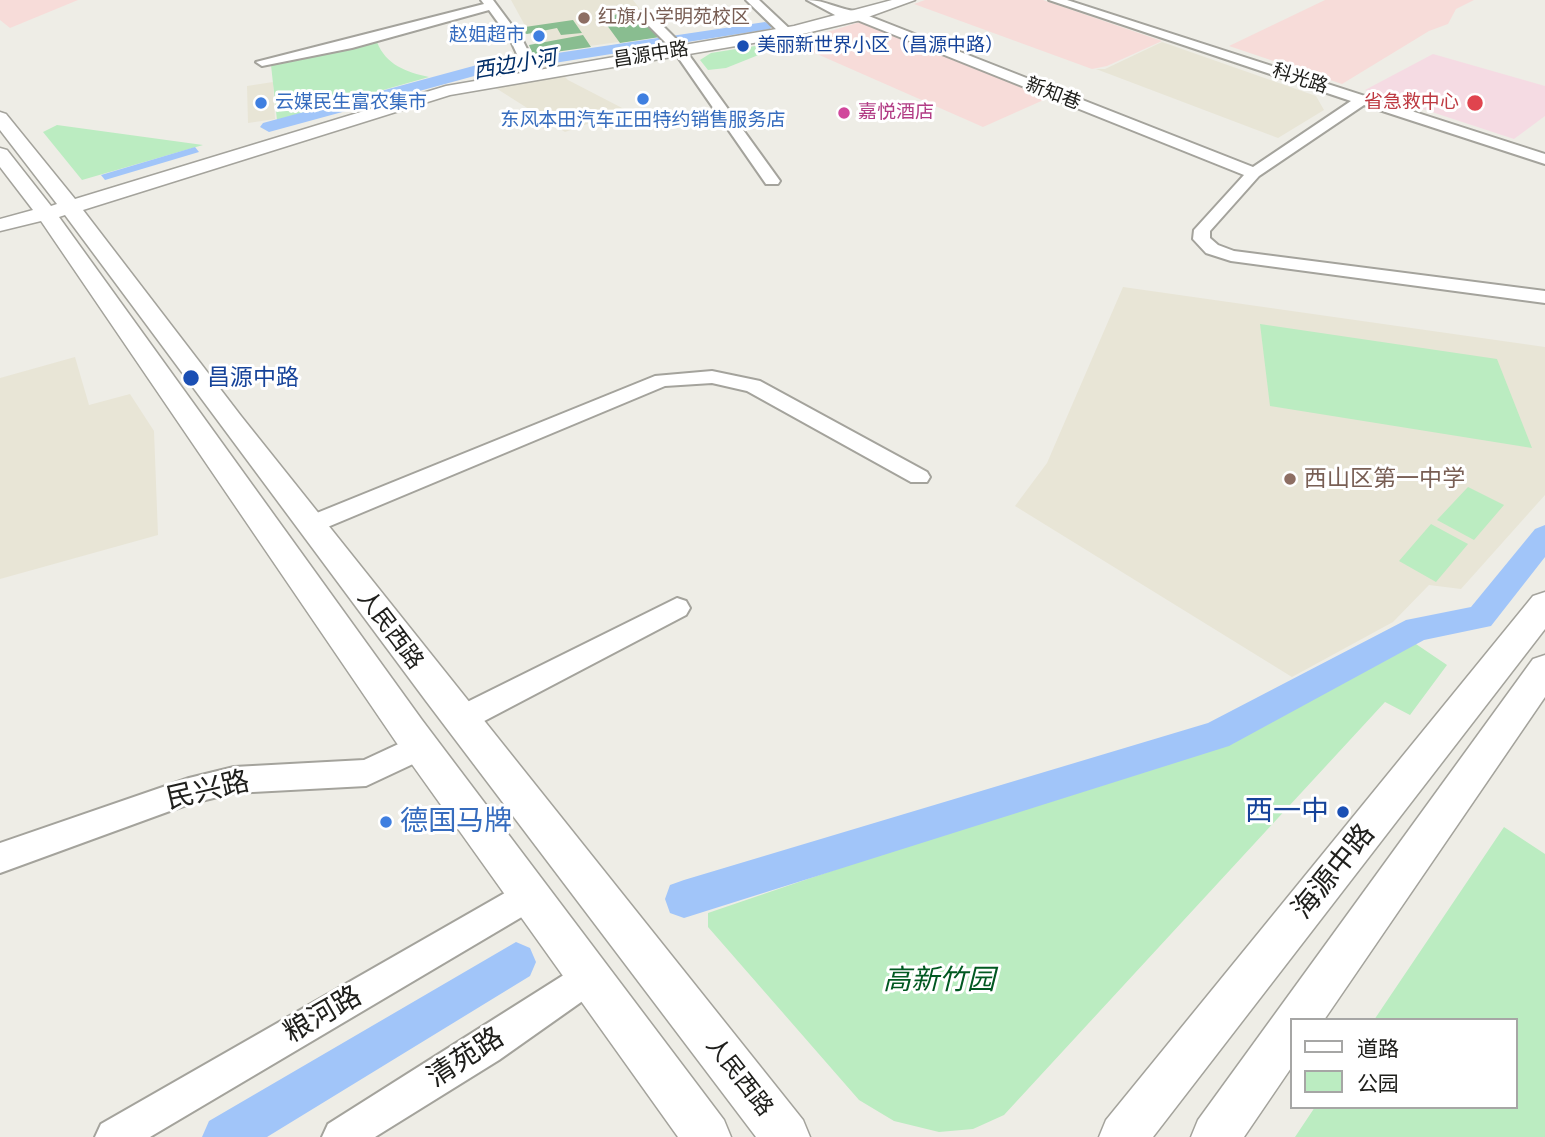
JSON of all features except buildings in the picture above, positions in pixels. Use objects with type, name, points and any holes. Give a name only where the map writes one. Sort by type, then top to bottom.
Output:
[{"type":"main road","name":"昌源中路","points":[[848,15],[894,0]]},
{"type":"main road","name":"昌源中路","points":[[57,208],[529,67],[782,29],[908,0]]},
{"type":"main road","name":"人民西路","points":[[0,118],[57,208],[420,747],[531,894],[707,1137]]},
{"type":"main road","name":"人民西路","points":[[0,154],[57,208],[153,320],[459,720],[786,1137]]},
{"type":"main road","points":[[0,219],[57,208]]},
{"type":"main road","points":[[0,225],[57,208]]},
{"type":"main road","name":"海源中路","points":[[1122,1137],[1545,605]]},
{"type":"main road","points":[[1298,1018],[1545,669]]},
{"type":"main road","points":[[1215,1137],[1290,1030]]},
{"type":"street","points":[[751,0],[782,29]]},
{"type":"street","name":"新知巷","points":[[813,0],[1254,173]]},
{"type":"street","name":"科光路","points":[[1055,0],[1545,159]]},
{"type":"street","points":[[262,62],[352,44],[489,3],[516,39],[529,67]]},
{"type":"street","points":[[644,14],[675,45],[772,181]]},
{"type":"street","points":[[1363,99],[1254,173],[1202,230],[1202,239],[1212,248],[1231,256],[1545,297]]},
{"type":"street","points":[[310,525],[662,380],[712,377],[753,386],[919,477]]},
{"type":"street","points":[[459,720],[677,608]]},
{"type":"street","name":"民兴路","points":[[0,858],[189,791],[234,780],[366,773],[420,747]]},
{"type":"street","name":"粮河路","points":[[114,1137],[531,894]]},
{"type":"street","name":"清苑路","points":[[341,1137],[486,1047],[589,976]]},
{"type":"shaded area","points":[[0,0],[78,0],[10,28],[0,20]]},
{"type":"shaded area","name":"红旗小学明苑校区","points":[[511,0],[633,0],[661,36],[540,53]]},
{"type":"shaded area","points":[[925,0],[1043,0],[1162,41],[1107,66],[1092,69],[914,4]]},
{"type":"shaded area","points":[[1325,0],[1474,0],[1456,9],[1448,24],[1429,31],[1342,84],[1229,46]]},
{"type":"shaded area","points":[[863,21],[1048,98],[983,127],[792,43]]},
{"type":"shaded area","points":[[1162,42],[1316,96],[1324,110],[1278,138],[1096,69],[1105,69]]},
{"type":"shaded area","name":"省急救中心","points":[[1433,54],[1545,86],[1545,116],[1514,139],[1365,90]]},
{"type":"shaded area","points":[[560,72],[568,80],[626,110],[565,132],[491,85]]},
{"type":"shaded area","name":"云媒民生富农集市","points":[[273,82],[275,119],[248,123],[247,86]]},
{"type":"shaded area","name":"西山区第一中学","points":[[1123,287],[1545,347],[1545,495],[1461,589],[1429,585],[1393,622],[1292,677],[1015,506],[1047,463]]},
{"type":"shaded area","points":[[75,357],[89,405],[130,394],[154,431],[158,535],[0,579],[0,378]]},
{"type":"green space","points":[[639,11],[660,37],[620,43],[601,17]]},
{"type":"green space","points":[[573,20],[582,33],[561,35],[557,28],[527,34],[520,32],[525,27]]},
{"type":"green space","points":[[583,35],[591,47],[533,55],[529,45]]},
{"type":"green space","points":[[377,42],[391,62],[412,73],[429,77],[277,120],[271,65]]},
{"type":"green space","points":[[774,43],[781,46],[726,68],[708,70],[700,60],[711,53]]},
{"type":"green space","points":[[57,125],[203,145],[82,180],[43,132]]},
{"type":"green space","points":[[1260,324],[1497,359],[1532,448],[1270,406]]},
{"type":"green space","points":[[1468,487],[1504,505],[1474,540],[1437,520]]},
{"type":"green space","points":[[1431,524],[1468,544],[1436,582],[1399,561]]},
{"type":"green space","name":"高新竹园","points":[[1410,640],[1447,665],[1410,715],[1385,702],[1004,1115],[973,1129],[939,1132],[894,1121],[859,1100],[708,927],[708,913],[1230,735]]},
{"type":"green space","points":[[1504,827],[1545,854],[1545,1137],[1295,1137],[1314,1109],[1517,1109],[1517,1018],[1375,1018]]},
{"type":"water","points":[[432,79],[438,82],[351,108],[345,105]]},
{"type":"water","points":[[195,147],[199,152],[105,180],[101,175]]},
{"type":"waterway","name":"西边小河","points":[[269,127],[477,70],[765,26]]},
{"type":"waterway","points":[[684,899],[1217,735],[1417,629],[1480,617],[1545,536]]},
{"type":"waterway","points":[[225,1137],[516,962]]},
{"type":"place","name":"红旗小学明苑校区","points":[[584,18]]},
{"type":"place","name":"赵姐超市","points":[[539,36]]},
{"type":"place","name":"美丽新世界小区（昌源中路）","points":[[743,46]]},
{"type":"place","name":"东风本田汽车正田特约销售服务店","points":[[643,99]]},
{"type":"place","name":"云媒民生富农集市","points":[[261,103]]},
{"type":"place","name":"省急救中心","points":[[1475,103]]},
{"type":"place","name":"嘉悦酒店","points":[[844,113]]},
{"type":"place","name":"昌源中路","points":[[191,378]]},
{"type":"place","name":"西山区第一中学","points":[[1290,479]]},
{"type":"place","name":"西一中","points":[[1343,812]]},
{"type":"place","name":"德国马牌","points":[[386,822]]}]
